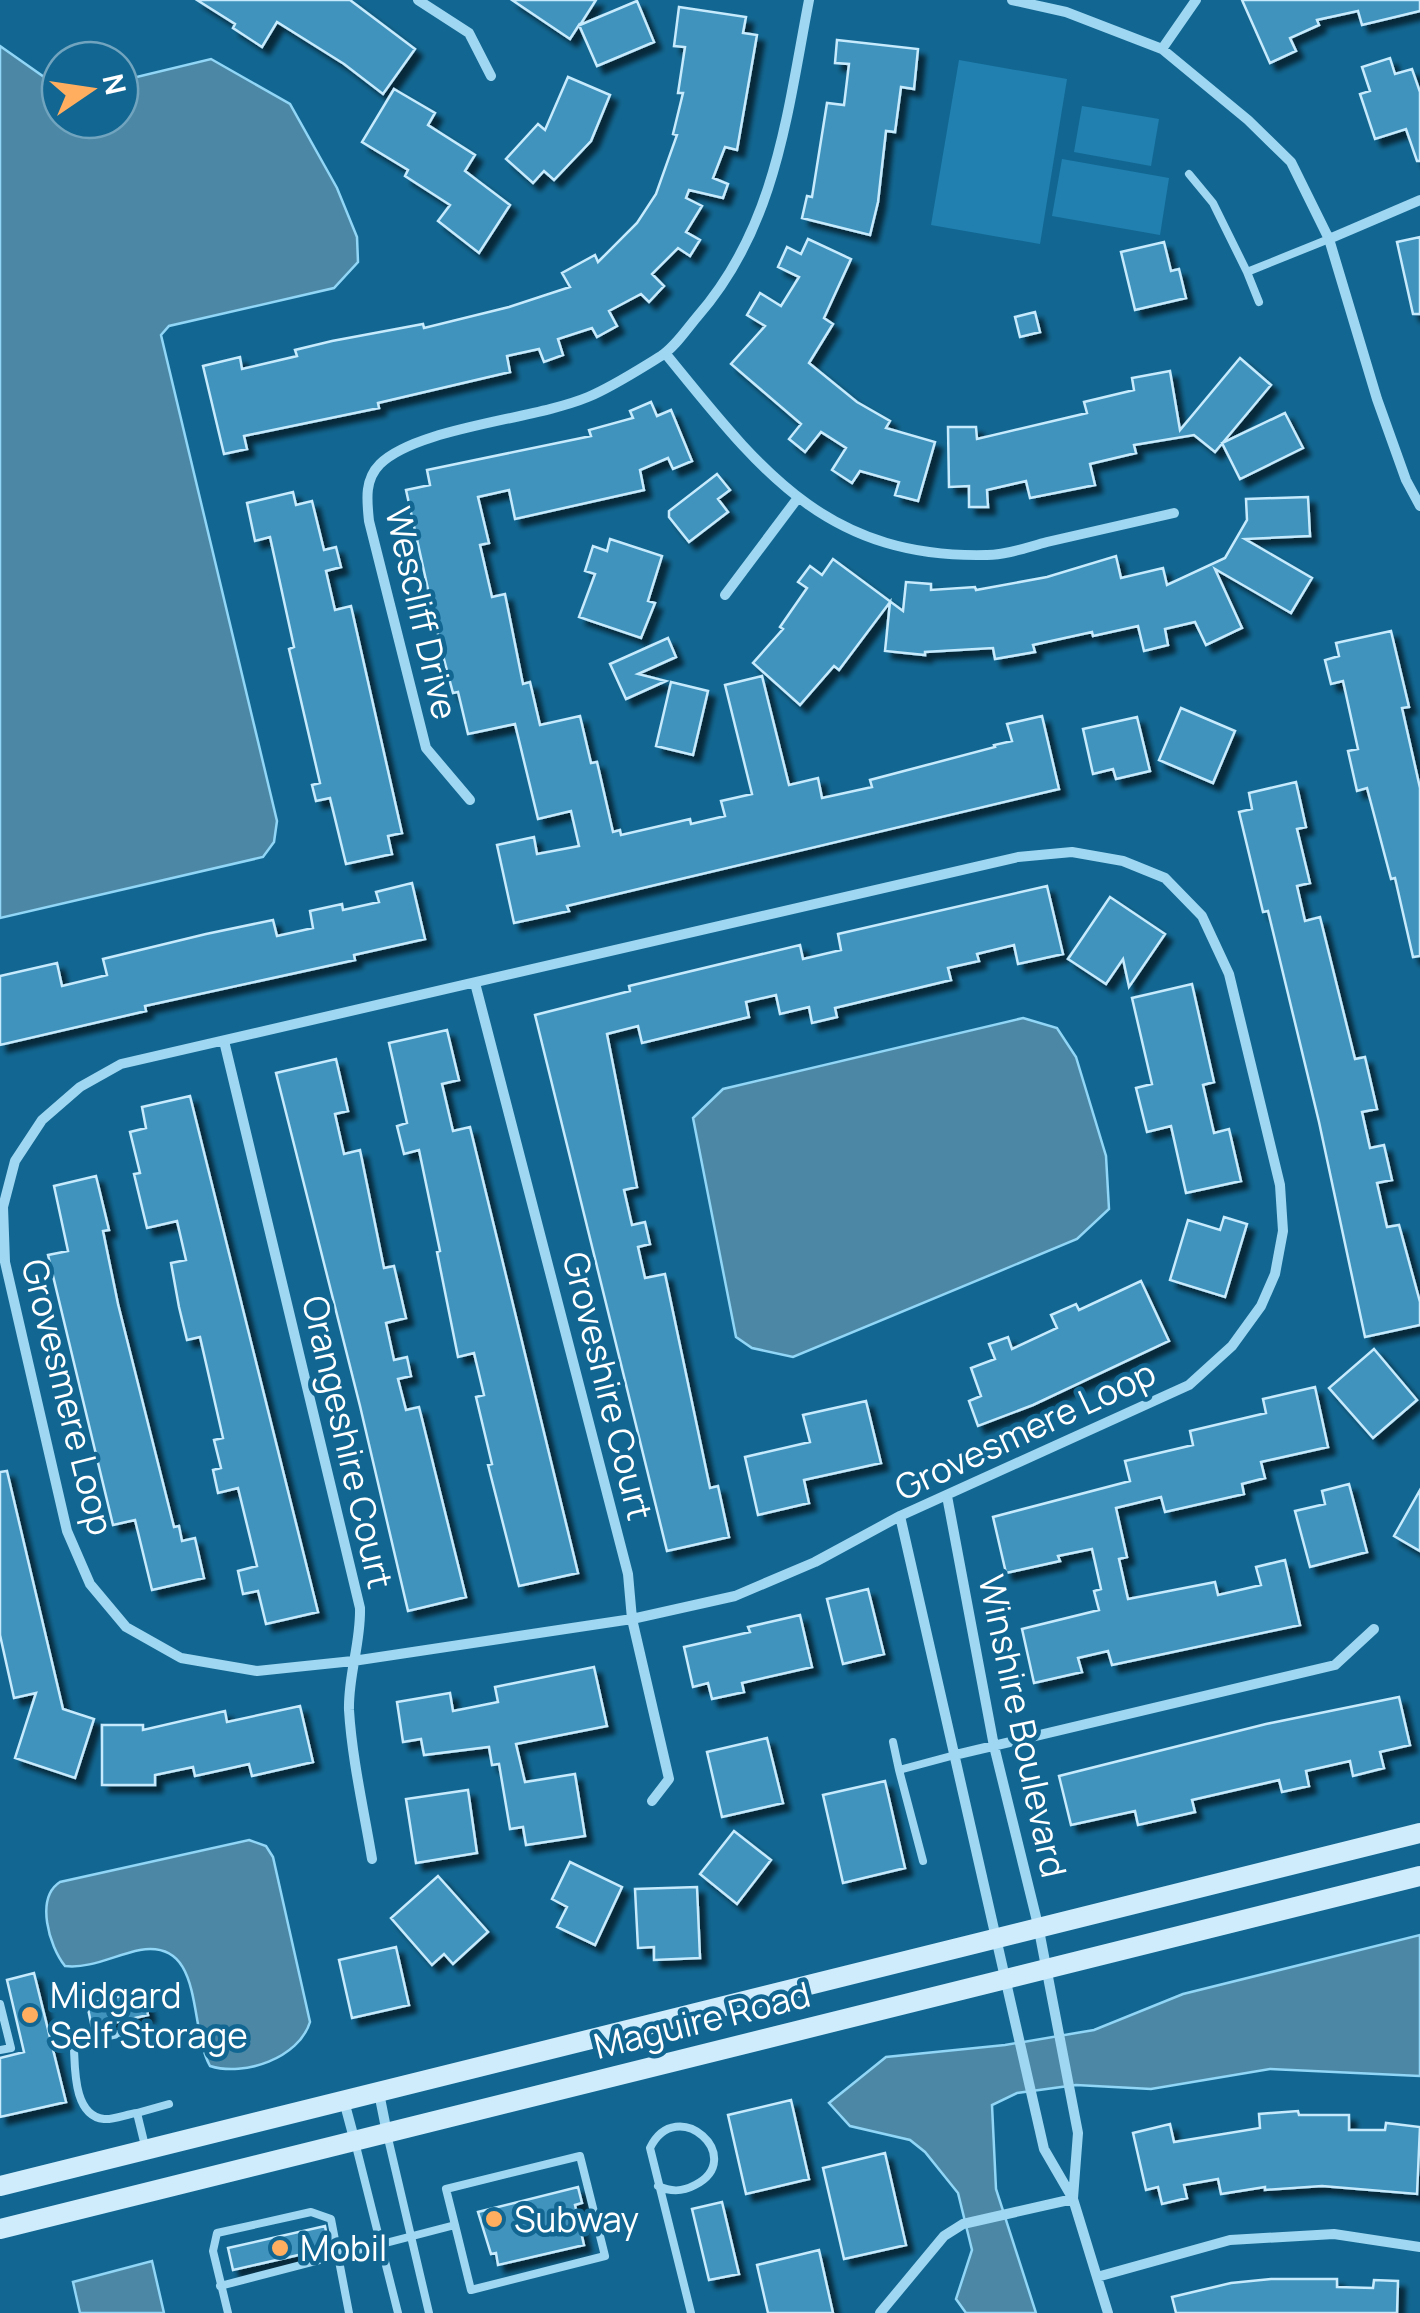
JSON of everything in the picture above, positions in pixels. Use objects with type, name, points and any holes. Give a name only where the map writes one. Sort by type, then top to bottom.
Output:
[{"type":"main road","name":"Maguire Road","points":[[0,2186],[1420,1833]]},
{"type":"main road","name":"Maguire Road","points":[[0,2229],[1420,1876]]},
{"type":"street","points":[[418,0],[469,34],[491,76]]},
{"type":"street","name":"Wescliff Drive","points":[[470,800],[426,748],[369,522],[366,491],[378,466],[408,444],[588,397],[665,353],[722,288],[753,233],[778,163],[809,0]]},
{"type":"street","points":[[1012,0],[1066,12],[1162,50],[1248,120],[1291,162],[1329,239],[1376,399],[1406,480],[1420,506]]},
{"type":"street","points":[[1162,50],[1196,0]]},
{"type":"street","points":[[1329,239],[1420,200]]},
{"type":"street","points":[[665,353],[730,432],[796,499],[853,532],[912,550],[990,555],[1174,513]]},
{"type":"street","points":[[724,595],[796,499]]},
{"type":"street","name":"Grovesmere Loop","points":[[1072,852],[1122,862],[1165,878],[1202,916],[1228,974],[1280,1185],[1283,1231],[1275,1274],[1261,1306],[1232,1346],[1189,1385],[900,1516],[816,1562],[736,1596],[632,1619],[353,1661],[257,1670],[181,1658],[126,1626],[90,1584],[67,1531],[4,1262],[3,1207],[15,1161],[42,1120],[80,1087],[121,1064],[475,982],[1036,856],[1072,852]]},
{"type":"street","name":"Groveshire Court","points":[[475,982],[628,1574],[632,1619],[668,1780],[652,1802]]},
{"type":"street","name":"Orangeshire Court","points":[[224,1040],[360,1608],[360,1638],[353,1661],[349,1712],[372,1860]]},
{"type":"street","name":"Winshire Boulevard","points":[[947,1496],[994,1746],[1038,1926],[1072,2098],[1078,2133],[1073,2199]]},
{"type":"street","name":"Winshire Boulevard","points":[[900,1516],[1044,2149],[1073,2199]]},
{"type":"street","points":[[955,1755],[1335,1666],[1374,1628]]},
{"type":"street","points":[[379,2092],[387,2134]]},
{"type":"street","points":[[344,2101],[355,2142]]},
{"type":"street","points":[[880,2313],[944,2236],[963,2224],[1073,2199],[1108,2313]]},
{"type":"street","points":[[1097,2276],[1230,2240],[1334,2234],[1420,2247]]},
{"type":"lane","points":[[1189,174],[1213,203],[1259,302]]},
{"type":"lane","points":[[1247,272],[1329,239]]},
{"type":"lane","points":[[892,1742],[923,1861]]},
{"type":"lane","points":[[899,1770],[955,1755]]},
{"type":"lane","points":[[0,2004],[10,2048],[0,2050]]},
{"type":"lane","points":[[146,2028],[90,2040],[74,2048],[82,2105],[104,2119],[169,2104]]},
{"type":"lane","points":[[136,2112],[146,2150]]},
{"type":"lane","points":[[658,2186],[671,2192],[691,2188],[703,2180],[712,2170],[715,2157],[708,2138],[683,2126],[655,2137],[650,2148],[658,2186],[691,2313]]},
{"type":"lane","points":[[387,2134],[430,2313]]},
{"type":"lane","points":[[355,2142],[398,2313]]},
{"type":"lane","points":[[580,2156],[605,2256],[471,2290],[455,2225],[446,2189],[580,2156]]},
{"type":"lane","points":[[228,2313],[212,2251],[217,2233],[312,2212],[331,2219],[349,2313]]},
{"type":"lane","points":[[220,2286],[455,2225]]},
{"type":"shaded area","points":[[0,46],[40,74],[40,140],[140,140],[140,76],[211,59],[290,104],[337,188],[357,237],[358,262],[334,288],[169,326],[161,335],[277,821],[274,842],[263,857],[0,918]]},
{"type":"shaded area","points":[[959,60],[1067,79],[1040,244],[931,225]]},
{"type":"shaded area","points":[[1082,106],[1159,119],[1151,166],[1074,152]]},
{"type":"shaded area","points":[[1062,159],[1169,178],[1160,235],[1052,216]]},
{"type":"shaded area","points":[[1023,1018],[1057,1028],[1076,1057],[1106,1156],[1109,1209],[1077,1239],[793,1357],[752,1348],[736,1337],[693,1118],[723,1089]]},
{"type":"shaded area","points":[[249,1840],[266,1846],[273,1857],[310,2022],[295,2046],[282,2055],[254,2066],[224,2069],[210,2066],[191,1989],[175,1958],[161,1950],[140,1950],[93,1964],[65,1966],[54,1947],[46,1910],[52,1889],[60,1882]]},
{"type":"shaded area","points":[[1420,1935],[1420,2076],[1270,2069],[1151,2089],[1076,2085],[1017,2093],[992,2105],[996,2189],[1036,2313],[966,2313],[956,2299],[972,2250],[958,2193],[925,2152],[910,2140],[850,2126],[829,2103],[886,2057],[1005,2045],[1094,2030],[1183,1994]]},
{"type":"shaded area","points":[[152,2261],[164,2313],[80,2313],[73,2282]]},
{"type":"building","points":[[197,0],[350,0],[415,49],[383,94],[277,22],[262,47]]},
{"type":"building","points":[[512,0],[596,0],[580,25],[637,1],[654,42],[597,66],[579,25],[570,39]]},
{"type":"building","points":[[1242,0],[1420,0],[1420,11],[1362,25],[1358,11],[1317,20],[1319,25],[1290,38],[1296,51],[1270,63]]},
{"type":"building","points":[[679,7],[746,17],[743,33],[757,35],[737,150],[725,147],[713,178],[728,184],[723,198],[689,190],[686,198],[702,206],[686,232],[700,240],[690,256],[678,248],[652,274],[664,286],[649,302],[641,294],[609,311],[617,326],[597,337],[592,328],[558,339],[563,355],[544,362],[539,349],[507,356],[510,372],[378,403],[379,408],[244,436],[247,449],[224,454],[203,366],[240,357],[242,369],[297,356],[295,350],[332,341],[423,324],[424,328],[509,307],[570,287],[562,273],[595,255],[598,262],[637,223],[656,194],[677,135],[673,134],[683,93],[678,93],[685,47],[674,46]]},
{"type":"building","points":[[837,40],[918,49],[914,89],[901,87],[895,132],[886,131],[870,235],[802,218],[807,196],[812,197],[827,103],[844,105],[849,64],[835,63]]},
{"type":"building","points":[[1390,58],[1395,74],[1412,69],[1420,92],[1420,161],[1406,129],[1375,139],[1360,94],[1370,91],[1362,67]]},
{"type":"building","points":[[568,77],[610,95],[591,141],[554,180],[544,171],[533,183],[506,159],[538,124],[545,130]]},
{"type":"building","points":[[394,89],[435,113],[428,125],[475,155],[465,171],[510,205],[479,253],[438,221],[450,205],[405,176],[408,170],[362,142]]},
{"type":"building","points":[[1420,237],[1420,314],[1413,314],[1397,242]]},
{"type":"building","points":[[808,239],[851,259],[824,318],[833,324],[809,363],[857,402],[890,421],[886,428],[935,442],[918,501],[895,495],[899,482],[860,471],[852,483],[832,470],[846,448],[821,432],[805,452],[789,439],[801,424],[731,364],[765,326],[747,315],[760,293],[781,306],[799,277],[778,267],[787,247],[801,254]]},
{"type":"building","points":[[1164,242],[1171,271],[1179,269],[1186,298],[1135,310],[1121,252]]},
{"type":"building","points":[[1035,312],[1040,332],[1020,337],[1015,317]]},
{"type":"building","points":[[1240,358],[1271,385],[1215,452],[1194,435],[1134,445],[1136,453],[1090,464],[1095,485],[1030,498],[1026,481],[987,490],[988,507],[969,507],[969,486],[949,487],[948,427],[976,427],[977,439],[1087,413],[1084,402],[1134,390],[1132,378],[1170,371],[1180,430]]},
{"type":"building","points":[[651,402],[657,416],[671,410],[692,461],[673,469],[668,458],[640,470],[644,490],[515,519],[509,490],[478,497],[489,543],[480,545],[492,597],[505,594],[523,684],[530,682],[540,725],[580,716],[591,763],[597,762],[613,832],[620,830],[621,835],[690,819],[691,824],[725,816],[721,801],[752,794],[725,685],[762,676],[789,785],[818,778],[822,798],[872,787],[870,780],[1012,741],[1007,724],[1042,716],[1059,789],[567,906],[569,911],[514,923],[497,845],[534,837],[537,854],[579,846],[571,811],[538,819],[515,724],[468,734],[458,692],[453,693],[441,648],[406,490],[430,485],[427,470],[591,436],[589,430],[633,418],[630,411]]},
{"type":"building","points":[[1285,413],[1303,448],[1240,479],[1222,443]]},
{"type":"building","points":[[717,474],[730,490],[718,499],[728,512],[689,542],[669,517],[669,511]]},
{"type":"building","points":[[293,492],[296,505],[312,501],[324,550],[336,547],[341,567],[326,571],[335,610],[351,606],[402,833],[388,836],[392,854],[346,864],[330,798],[316,801],[312,785],[320,783],[289,649],[294,647],[270,537],[255,541],[247,503]]},
{"type":"building","points":[[1308,497],[1310,536],[1245,539],[1312,578],[1291,613],[1215,569],[1242,628],[1206,645],[1195,622],[1165,629],[1168,645],[1144,651],[1138,626],[1033,645],[1035,652],[995,659],[993,648],[925,655],[885,651],[890,602],[839,670],[834,666],[800,705],[753,663],[783,629],[780,627],[807,588],[798,582],[810,566],[822,575],[833,559],[903,611],[906,582],[931,584],[931,590],[976,590],[1047,577],[1116,556],[1121,578],[1163,568],[1167,585],[1225,558],[1247,520],[1246,499]]},
{"type":"building","points":[[610,539],[662,556],[648,601],[655,603],[641,638],[579,617],[595,574],[585,571],[593,546],[607,551]]},
{"type":"building","points":[[1391,631],[1409,707],[1402,708],[1420,788],[1420,956],[1413,957],[1395,878],[1391,879],[1367,788],[1357,791],[1348,751],[1358,749],[1343,681],[1331,684],[1325,660],[1339,656],[1336,643]]},
{"type":"building","points":[[668,638],[676,657],[638,674],[666,681],[626,699],[610,664]]},
{"type":"building","points":[[671,682],[708,691],[693,755],[656,746]]},
{"type":"building","points":[[1181,708],[1235,731],[1213,783],[1159,760]]},
{"type":"building","points":[[1137,717],[1150,771],[1116,779],[1113,769],[1093,774],[1083,729]]},
{"type":"building","points":[[1296,782],[1306,827],[1297,829],[1310,883],[1297,886],[1305,921],[1320,917],[1355,1059],[1365,1057],[1377,1109],[1362,1112],[1370,1148],[1384,1145],[1392,1180],[1377,1183],[1387,1227],[1399,1225],[1420,1302],[1420,1325],[1365,1337],[1319,1122],[1268,911],[1263,912],[1239,812],[1252,809],[1249,793]]},
{"type":"building","points":[[412,883],[425,939],[354,955],[355,960],[145,1006],[146,1011],[0,1045],[0,976],[57,963],[62,986],[107,975],[103,959],[206,934],[273,920],[277,936],[313,928],[310,911],[342,904],[343,910],[379,902],[376,892]]},
{"type":"building","points":[[1047,886],[1063,954],[1018,964],[1014,945],[977,954],[979,961],[948,968],[951,980],[835,1008],[837,1017],[812,1023],[809,1007],[780,1014],[776,995],[746,1002],[749,1017],[642,1043],[638,1026],[607,1034],[637,1187],[624,1190],[632,1225],[645,1222],[650,1244],[638,1247],[645,1278],[665,1274],[710,1488],[718,1486],[729,1537],[667,1551],[535,1015],[630,991],[629,986],[800,945],[803,959],[841,950],[838,934]]},
{"type":"building","points":[[1110,897],[1165,934],[1129,987],[1123,959],[1106,984],[1068,959]]},
{"type":"building","points":[[1192,984],[1214,1082],[1203,1085],[1214,1133],[1229,1129],[1241,1181],[1186,1193],[1171,1126],[1147,1132],[1136,1088],[1152,1084],[1132,998]]},
{"type":"building","points":[[447,1030],[459,1080],[442,1084],[453,1131],[470,1127],[578,1573],[519,1586],[488,1465],[492,1464],[476,1397],[484,1395],[474,1353],[458,1357],[419,1150],[404,1154],[397,1126],[407,1123],[389,1043]]},
{"type":"building","points":[[336,1059],[348,1111],[335,1114],[344,1154],[360,1150],[384,1268],[394,1266],[406,1318],[386,1323],[394,1360],[407,1357],[411,1376],[398,1379],[406,1410],[419,1407],[466,1597],[408,1611],[276,1073]]},
{"type":"building","points":[[190,1096],[318,1612],[266,1624],[258,1591],[243,1594],[238,1571],[257,1566],[238,1488],[218,1493],[213,1470],[221,1468],[214,1440],[223,1438],[200,1337],[187,1340],[179,1307],[171,1263],[186,1260],[177,1221],[147,1228],[134,1174],[140,1173],[130,1132],[146,1128],[142,1107]]},
{"type":"building","points":[[96,1176],[109,1230],[103,1231],[118,1304],[174,1527],[179,1526],[182,1541],[195,1538],[204,1578],[152,1590],[135,1520],[113,1525],[48,1255],[68,1251],[54,1186]]},
{"type":"building","points":[[1224,1217],[1247,1224],[1225,1297],[1170,1280],[1188,1220],[1220,1230]]},
{"type":"building","points":[[1141,1281],[1169,1341],[1033,1405],[978,1426],[969,1401],[981,1396],[971,1368],[995,1359],[989,1344],[1008,1337],[1012,1349],[1057,1328],[1051,1315],[1076,1304],[1079,1310]]},
{"type":"building","points":[[1374,1349],[1417,1400],[1373,1438],[1329,1388]]},
{"type":"building","points":[[1315,1387],[1328,1447],[1261,1462],[1265,1478],[1242,1484],[1244,1494],[1165,1512],[1161,1497],[1116,1508],[1127,1557],[1119,1559],[1128,1599],[1215,1582],[1218,1595],[1261,1585],[1256,1567],[1285,1560],[1300,1625],[1112,1665],[1108,1651],[1078,1658],[1082,1672],[1034,1683],[1022,1629],[1099,1610],[1094,1591],[1101,1589],[1092,1549],[1006,1573],[993,1517],[1130,1481],[1125,1461],[1193,1445],[1190,1431],[1266,1413],[1263,1399]]},
{"type":"building","points":[[866,1401],[881,1463],[804,1480],[809,1503],[758,1515],[745,1457],[810,1442],[803,1415]]},
{"type":"building","points":[[7,1471],[63,1709],[94,1719],[75,1778],[15,1758],[36,1693],[14,1698],[0,1635],[0,1472]]},
{"type":"building","points":[[1349,1484],[1367,1552],[1310,1567],[1295,1511],[1325,1504],[1322,1491]]},
{"type":"building","points":[[1420,1490],[1420,1551],[1394,1536]]},
{"type":"building","points":[[868,1589],[884,1654],[843,1664],[827,1599]]},
{"type":"building","points":[[800,1615],[812,1667],[742,1683],[744,1692],[712,1699],[708,1683],[693,1687],[684,1647],[750,1632],[748,1627]]},
{"type":"building","points":[[594,1667],[607,1726],[516,1744],[525,1782],[575,1774],[585,1836],[526,1845],[523,1827],[510,1829],[499,1764],[492,1765],[489,1747],[424,1755],[421,1739],[403,1742],[397,1702],[450,1693],[453,1711],[498,1702],[495,1687]]},
{"type":"building","points":[[1399,1697],[1410,1745],[1380,1752],[1384,1768],[1353,1776],[1350,1761],[1306,1771],[1309,1786],[1282,1792],[1279,1780],[1192,1800],[1195,1812],[1138,1825],[1135,1811],[1071,1825],[1059,1776],[1266,1724]]},
{"type":"building","points":[[300,1706],[313,1762],[252,1776],[249,1764],[195,1776],[193,1767],[155,1775],[155,1785],[102,1785],[102,1725],[143,1725],[143,1730],[225,1711],[227,1722]]},
{"type":"building","points":[[767,1738],[783,1803],[722,1817],[707,1752]]},
{"type":"building","points":[[885,1781],[905,1868],[843,1883],[823,1795]]},
{"type":"building","points":[[468,1790],[477,1853],[416,1863],[406,1799]]},
{"type":"building","points":[[734,1831],[771,1860],[737,1904],[700,1874]]},
{"type":"building","points":[[570,1862],[622,1887],[595,1945],[557,1927],[567,1907],[552,1899]]},
{"type":"building","points":[[438,1876],[488,1932],[453,1964],[444,1954],[432,1965],[391,1918]]},
{"type":"building","points":[[697,1887],[700,1958],[654,1960],[654,1947],[638,1948],[635,1889]]},
{"type":"building","points":[[396,1947],[409,2005],[352,2018],[339,1960]]},
{"type":"building","name":"Midgard Self Storage","points":[[34,1973],[66,2102],[0,2117],[0,2058],[24,2052],[7,1980]]},
{"type":"building","points":[[143,1991],[148,2015],[92,2028],[87,2004]]},
{"type":"building","points":[[791,2100],[809,2179],[746,2194],[728,2115]]},
{"type":"building","points":[[1298,2111],[1299,2115],[1349,2115],[1349,2130],[1385,2130],[1386,2123],[1420,2127],[1417,2194],[1322,2186],[1265,2187],[1221,2194],[1218,2179],[1184,2185],[1187,2198],[1162,2204],[1158,2187],[1146,2190],[1133,2133],[1170,2124],[1174,2142],[1260,2128],[1259,2114]]},
{"type":"building","points":[[885,2153],[906,2245],[844,2259],[823,2168]]},
{"type":"building","points":[[578,2187],[582,2203],[575,2205],[584,2245],[498,2265],[478,2212]]},
{"type":"building","points":[[722,2202],[739,2274],[709,2280],[692,2209]]},
{"type":"building","points":[[325,2226],[329,2248],[233,2270],[228,2248]]},
{"type":"building","points":[[819,2250],[833,2313],[768,2313],[757,2265]]},
{"type":"building","points":[[1337,2279],[1337,2287],[1373,2288],[1374,2280],[1398,2281],[1397,2313],[1176,2313],[1172,2297],[1231,2283]]},
{"type":"place","name":"Midgard Self Storage","points":[[30,2015]]},
{"type":"place","name":"Subway","points":[[494,2219]]},
{"type":"place","name":"Mobil","points":[[280,2248]]}]
